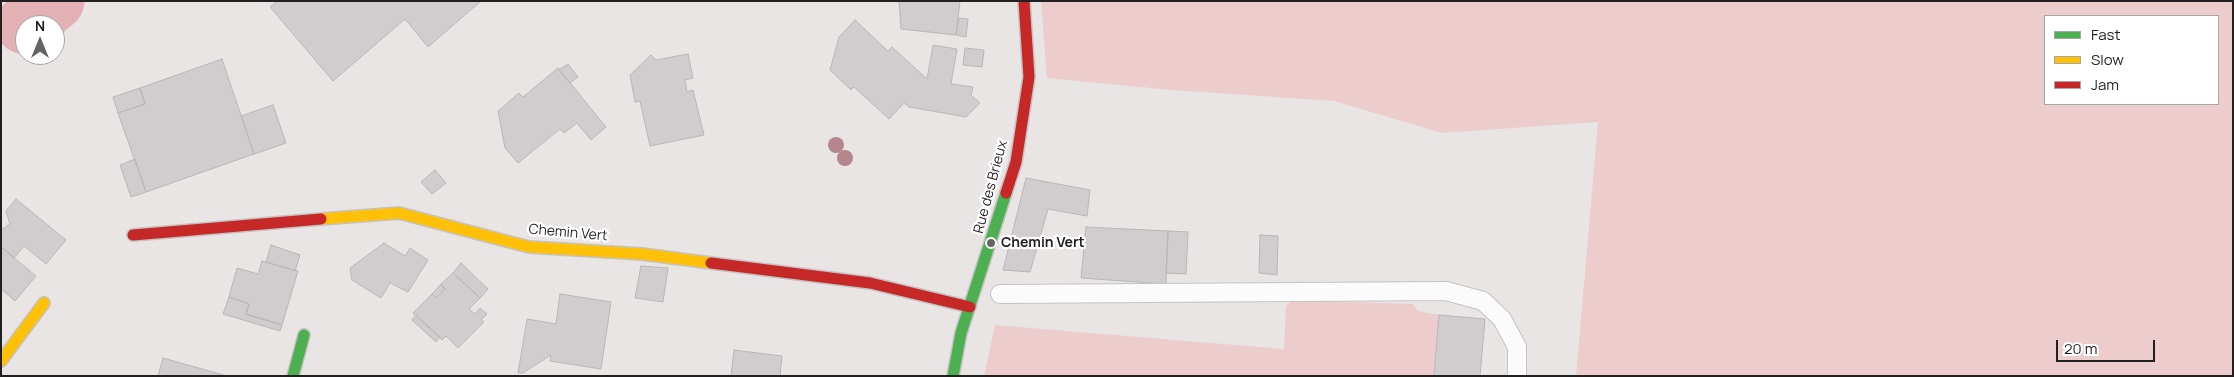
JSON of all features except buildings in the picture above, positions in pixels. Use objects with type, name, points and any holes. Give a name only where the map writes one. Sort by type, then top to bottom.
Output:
[{"type":"street","name":"Rue des Brieux","points":[[953,376],[961,334],[1016,162],[1029,77],[1024,1]]},
{"type":"street","name":"Chemin Vert","points":[[133,235],[399,212],[529,247],[642,254],[870,283],[970,307]]},
{"type":"street","points":[[1,361],[44,303]]},
{"type":"street","points":[[293,376],[304,335]]},
{"type":"lane","points":[[1000,294],[1446,291],[1483,301],[1502,319],[1517,347],[1517,376]]},
{"type":"shaded area","points":[[1041,1],[2233,1],[2233,376],[1576,376],[1598,122],[1442,133],[1334,101],[1171,90],[1047,78]]},
{"type":"shaded area","points":[[1292,300],[1413,304],[1418,311],[1439,315],[1434,376],[984,376],[995,325],[1284,349],[1286,306]]},
{"type":"waterway","points":[[38,15],[55,1]]},
{"type":"traffic: fast","points":[[953,376],[961,333],[1006,193]]},
{"type":"traffic: fast","points":[[293,376],[304,335]]},
{"type":"traffic: slow","points":[[321,219],[399,213],[529,247],[642,254],[711,263]]},
{"type":"traffic: slow","points":[[1,361],[44,303]]},
{"type":"traffic: jam","points":[[1006,193],[1016,162],[1029,77],[1024,1]]},
{"type":"traffic: jam","points":[[133,235],[321,219]]},
{"type":"traffic: jam","points":[[711,263],[870,283],[970,307]]},
{"type":"place","name":"Chemin Vert","points":[[991,243]]}]
